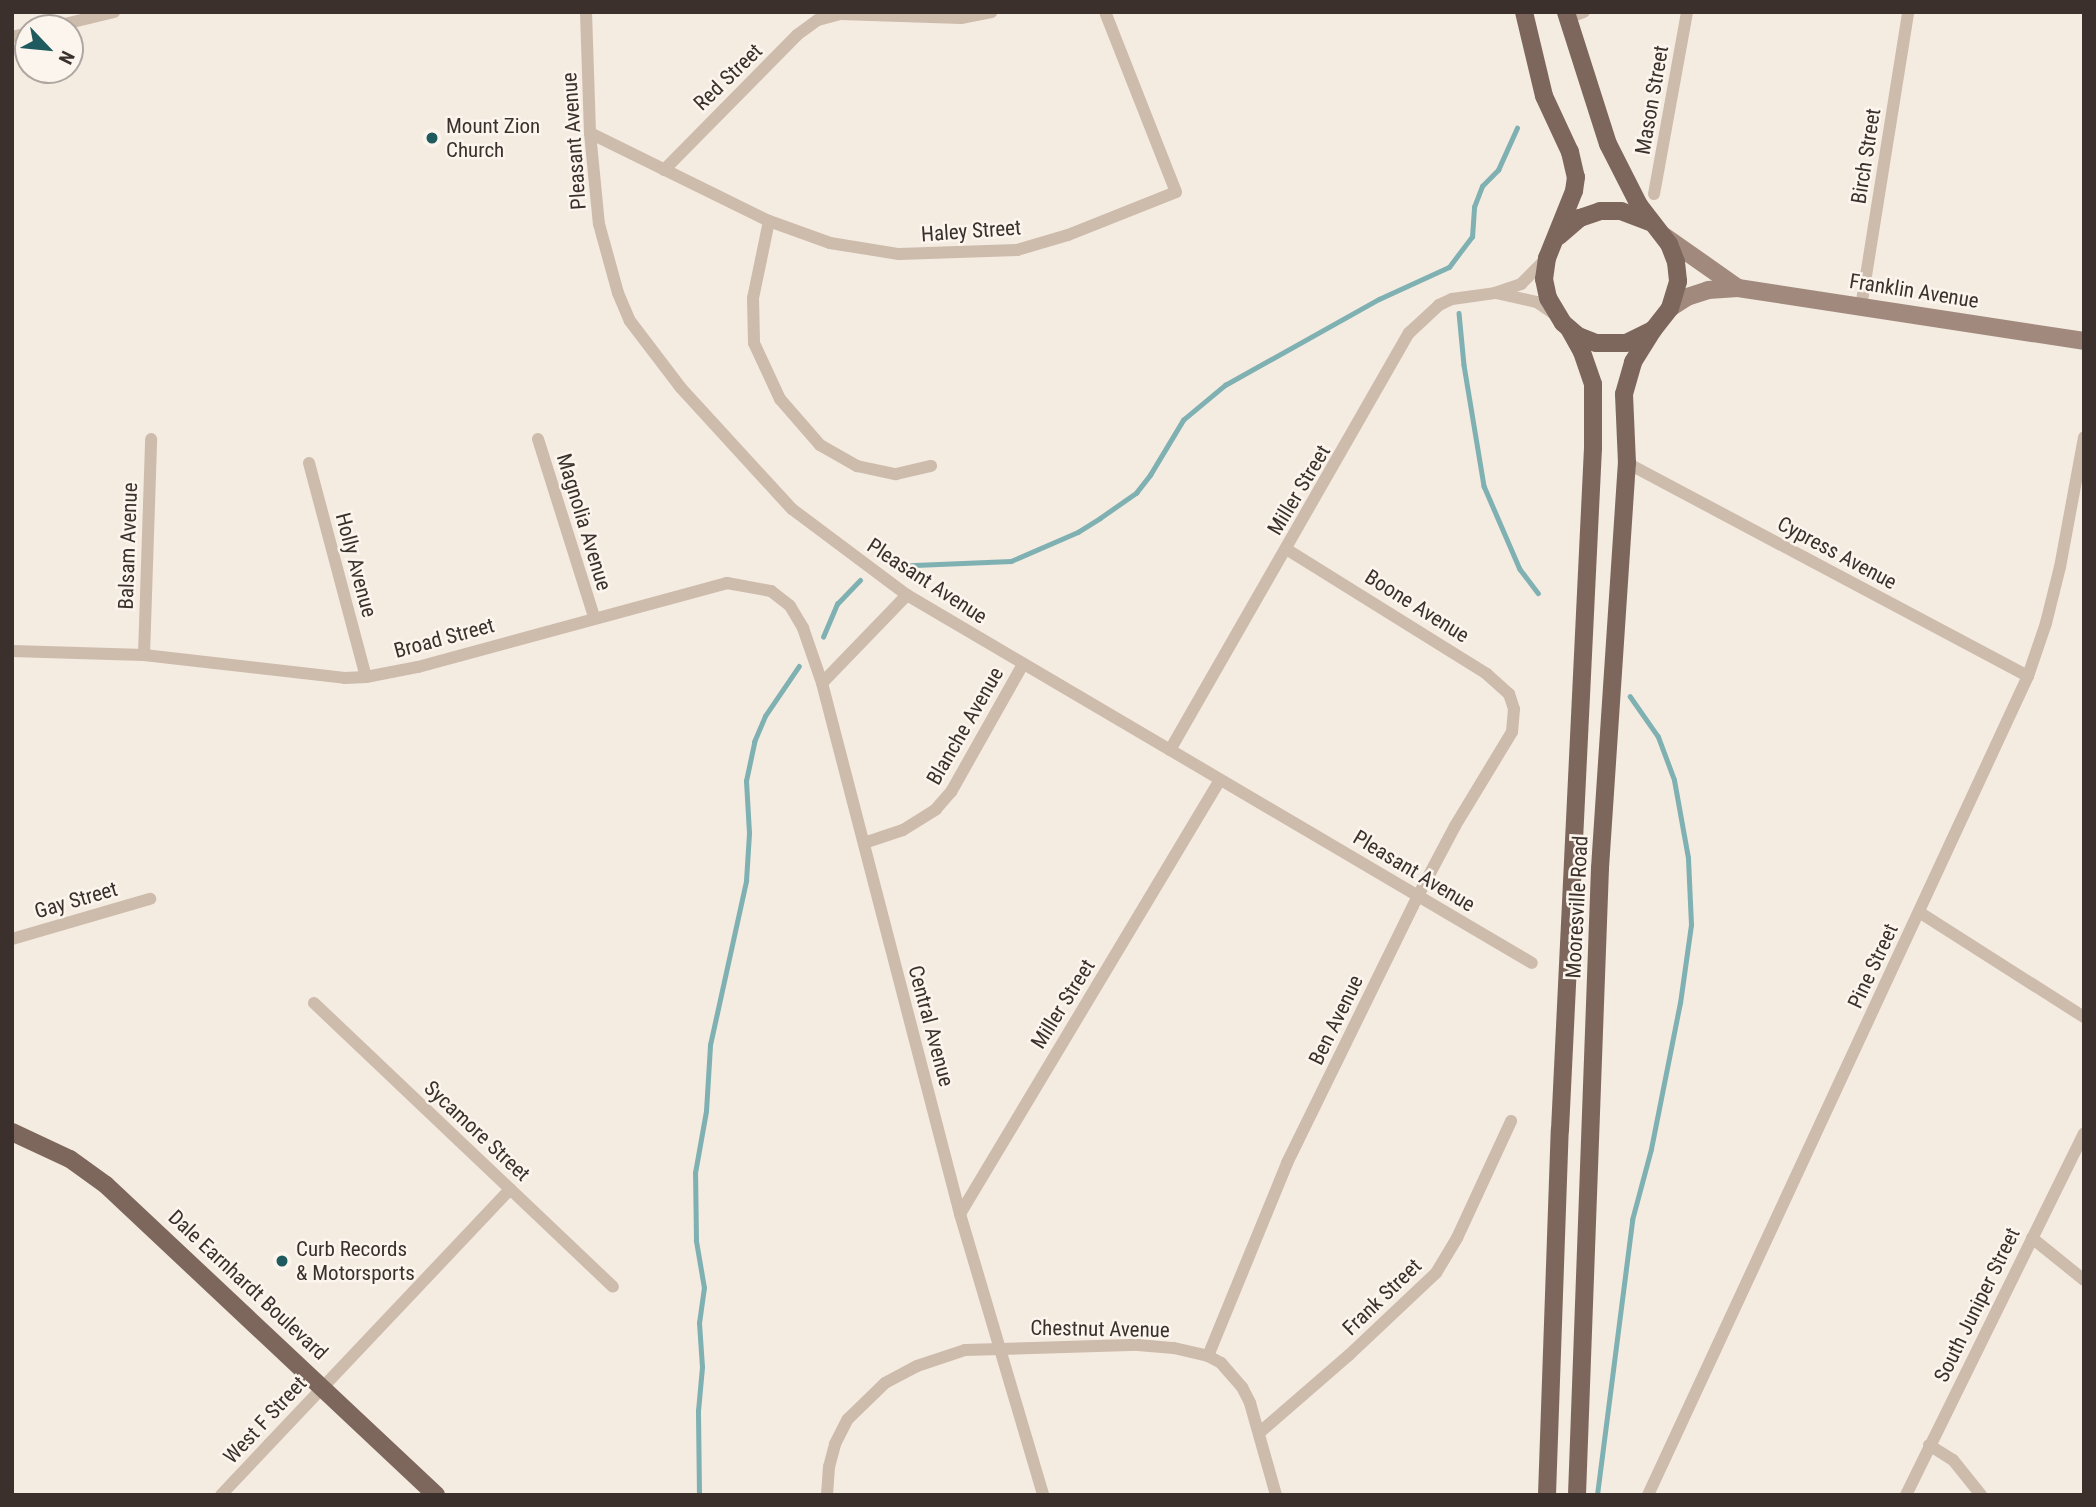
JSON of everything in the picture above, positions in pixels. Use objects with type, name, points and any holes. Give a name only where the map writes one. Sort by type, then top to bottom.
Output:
[{"type":"main road","name":"Mooresville Road","points":[[1524,12],[1544,96],[1570,152],[1576,177],[1574,191],[1549,252],[1545,288],[1556,316],[1570,330],[1587,340],[1606,344],[1626,343],[1653,330]]},
{"type":"main road","name":"Mooresville Road","points":[[1572,14],[1608,144],[1639,205],[1674,253],[1678,271],[1670,308],[1633,362],[1625,386],[1627,463],[1600,868],[1577,1495]]},
{"type":"main road","points":[[1549,252],[1572,223],[1600,211],[1631,213],[1661,233]]},
{"type":"main road","name":"Mooresville Road","points":[[1547,1495],[1560,1130],[1593,448],[1593,384],[1582,352],[1570,330]]},
{"type":"main road","name":"Dale Earnhardt Boulevard","points":[[12,1132],[70,1160],[106,1185],[436,1495]]},
{"type":"street","points":[[84,19],[114,12]]},
{"type":"street","name":"Pleasant Avenue","points":[[586,12],[590,134],[600,225],[618,293],[630,321],[681,388],[792,509],[835,544],[907,595],[1532,963]]},
{"type":"street","name":"Red Street","points":[[664,170],[817,16],[841,14],[961,18],[991,12]]},
{"type":"street","name":"Haley Street","points":[[590,134],[769,221],[830,243],[870,251],[934,255],[1017,250],[1068,234],[1176,192],[1105,12]]},
{"type":"street","name":"Mason Street","points":[[1654,194],[1687,12]]},
{"type":"street","name":"Birch Street","points":[[1861,307],[1908,12]]},
{"type":"street","points":[[769,221],[753,298],[754,343],[780,399],[820,445],[857,466],[896,474],[931,466]]},
{"type":"street","name":"Franklin Avenue","points":[[1661,233],[1738,288]]},
{"type":"street","name":"Miller Street","points":[[1170,751],[1415,326],[1447,301],[1495,293],[1525,282],[1549,252]]},
{"type":"street","name":"Franklin Avenue","points":[[1670,308],[1687,297],[1708,290],[1738,288],[2084,341]]},
{"type":"street","name":"Miller Street","points":[[1495,293],[1537,302],[1556,316]]},
{"type":"street","name":"Pine Street","points":[[1648,1495],[2028,676],[2046,623],[2060,566],[2084,437]]},
{"type":"street","name":"Balsam Avenue","points":[[144,655],[151,439]]},
{"type":"street","name":"Magnolia Avenue","points":[[538,439],[594,617]]},
{"type":"street","name":"Holly Avenue","points":[[309,463],[366,677]]},
{"type":"street","name":"Cypress Avenue","points":[[1627,463],[2028,676]]},
{"type":"street","name":"Boone Avenue","points":[[1286,549],[1488,674],[1509,694],[1514,709]]},
{"type":"street","name":"Broad Street","points":[[12,651],[144,655],[345,678],[366,677],[418,667],[713,585],[748,585],[771,591],[790,607],[803,628],[822,683]]},
{"type":"street","points":[[822,683],[907,595]]},
{"type":"street","name":"Blanche Avenue","points":[[864,843],[903,830],[936,809],[951,792],[1023,664]]},
{"type":"street","name":"Central Avenue","points":[[822,683],[960,1214],[1043,1495]]},
{"type":"street","name":"Ben Avenue","points":[[1208,1356],[1287,1163],[1418,896],[1455,826],[1512,733],[1514,709]]},
{"type":"street","name":"Miller Street","points":[[960,1214],[1220,780]]},
{"type":"street","name":"Gay Street","points":[[12,939],[150,899]]},
{"type":"street","points":[[1919,912],[2084,1017]]},
{"type":"street","name":"Sycamore Street","points":[[314,1003],[613,1287]]},
{"type":"street","name":"Frank Street","points":[[1259,1433],[1349,1355],[1436,1273],[1457,1238],[1511,1121]]},
{"type":"street","name":"South Juniper Street","points":[[1906,1495],[2084,1133]]},
{"type":"street","name":"West F Street","points":[[220,1495],[510,1189]]},
{"type":"street","points":[[2032,1238],[2084,1280]]},
{"type":"street","name":"Chestnut Avenue","points":[[827,1495],[829,1466],[848,1419],[885,1383],[917,1366],[965,1350],[1138,1345],[1174,1348],[1208,1356],[1221,1363],[1242,1387],[1259,1433],[1276,1495]]},
{"type":"street","points":[[1929,1445],[1953,1460],[1981,1495]]},
{"type":"waterway","points":[[891,566],[1011,561],[1078,532],[1136,493],[1183,420],[1225,385],[1379,299],[1449,267],[1472,237],[1474,207],[1482,186],[1498,170],[1517,128]]},
{"type":"waterway","points":[[1459,313],[1464,365],[1484,486],[1520,569],[1538,593]]},
{"type":"waterway","points":[[823,637],[837,604],[860,580]]},
{"type":"waterway","points":[[699,1495],[698,1411],[702,1367],[699,1323],[704,1288],[696,1241],[695,1173],[706,1111],[710,1045],[746,881],[749,833],[746,781],[754,742],[765,716],[799,666]]},
{"type":"waterway","points":[[1597,1495],[1632,1220],[1651,1149],[1680,1003],[1691,925],[1688,858],[1674,780],[1658,737],[1630,697]]},
{"type":"place","name":"Mount Zion Church","points":[[432,138]]},
{"type":"place","name":"Curb Records & Motorsports","points":[[282,1261]]}]
